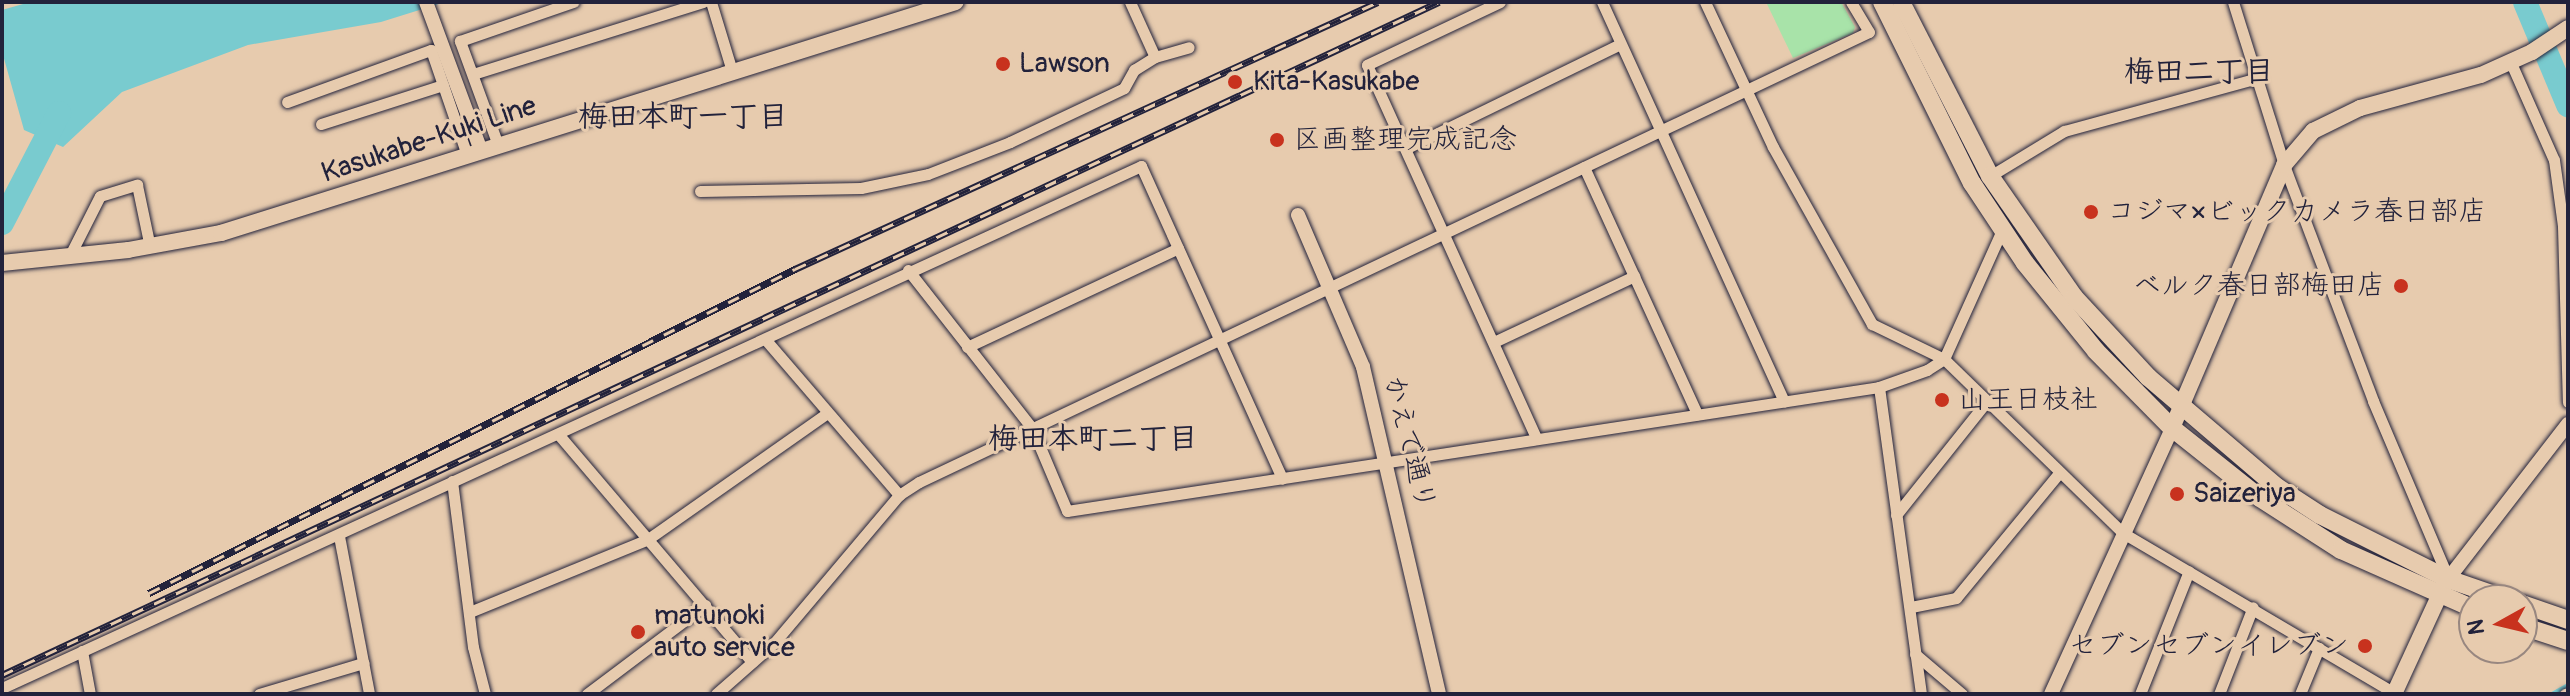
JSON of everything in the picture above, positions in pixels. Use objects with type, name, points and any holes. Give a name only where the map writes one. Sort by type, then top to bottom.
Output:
[{"type":"highway","points":[[1882,2],[1945,133],[2002,230],[2096,351],[2172,428],[2303,527],[2437,596],[2458,603]]},
{"type":"highway","points":[[1901,2],[1990,176],[2074,297],[2181,409],[2277,487],[2320,515],[2463,584]]},
{"type":"highway","points":[[2538,610],[2568,620]]},
{"type":"highway","points":[[2538,631],[2568,641]]},
{"type":"main road","name":"Kasukabe-Kuki Line","points":[[9,262],[150,247],[243,227],[952,3]]},
{"type":"main road","points":[[2172,428],[2284,165],[2313,131],[2330,120],[2511,63],[2568,28]]},
{"type":"main road","points":[[2395,694],[2437,596],[2448,579]]},
{"type":"street","points":[[426,2],[472,121],[474,153]]},
{"type":"street","points":[[498,145],[460,41],[573,2]]},
{"type":"street","points":[[473,74],[703,2]]},
{"type":"street","points":[[711,2],[732,71]]},
{"type":"street","points":[[1130,2],[1155,57]]},
{"type":"street","points":[[1500,2],[1367,65],[1536,438]]},
{"type":"street","points":[[1602,2],[1784,402]]},
{"type":"street","points":[[1705,2],[1745,91],[1861,313],[1872,324],[1944,359],[2123,533],[2253,607],[2395,694]]},
{"type":"street","points":[[716,694],[752,662],[857,549],[899,495],[1217,338],[1869,32],[1851,2]]},
{"type":"street","points":[[2233,2],[2284,165],[2373,401],[2448,579],[2568,424]]},
{"type":"street","points":[[1407,148],[1620,44]]},
{"type":"street","points":[[700,191],[861,188],[928,174],[1010,142],[1124,88],[1134,70],[1155,57],[1189,47]]},
{"type":"street","points":[[287,102],[431,50],[443,85],[474,153]]},
{"type":"street","points":[[2511,63],[2554,160],[2563,226],[2568,402]]},
{"type":"street","points":[[1990,176],[2064,131],[2258,78]]},
{"type":"street","points":[[321,124],[443,85]]},
{"type":"street","points":[[2,688],[559,435],[908,270],[1141,166],[1282,479]]},
{"type":"street","points":[[1584,167],[1697,414]]},
{"type":"street","points":[[69,257],[100,196],[137,185],[150,247]]},
{"type":"street","name":"かえで通り","points":[[1298,215],[1331,285],[1363,367],[1439,694]]},
{"type":"street","points":[[908,270],[1032,428],[1067,511],[1879,387],[1927,370],[1944,359],[2002,230]]},
{"type":"street","points":[[967,347],[1178,248]]},
{"type":"street","points":[[1494,342],[1634,276]]},
{"type":"street","points":[[765,339],[826,414],[899,495]]},
{"type":"street","points":[[1879,387],[1921,694]]},
{"type":"street","points":[[1896,515],[1987,401]]},
{"type":"street","points":[[472,611],[648,539],[826,414]]},
{"type":"street","points":[[2051,694],[2172,428]]},
{"type":"street","points":[[559,435],[752,662]]},
{"type":"street","points":[[1911,607],[1956,598],[2059,473]]},
{"type":"street","points":[[452,481],[472,611],[473,647],[485,694]]},
{"type":"street","points":[[339,536],[369,694]]},
{"type":"street","points":[[2140,694],[2189,571]]},
{"type":"street","points":[[587,694],[705,605]]},
{"type":"street","points":[[2219,694],[2253,607]]},
{"type":"street","points":[[2300,694],[2319,648]]},
{"type":"street","points":[[82,651],[90,694]]},
{"type":"street","points":[[1915,654],[1962,694]]},
{"type":"street","points":[[259,694],[363,663]]},
{"type":"green space","points":[[1766,2],[1841,2],[1855,27],[1853,33],[1793,58]]},
{"type":"water","points":[[30,2],[445,2],[381,22],[248,45],[122,92],[63,147],[24,130],[3,55],[2,10]]},
{"type":"waterway","points":[[2525,2],[2568,105]]},
{"type":"waterway","points":[[2,223],[59,113]]},
{"type":"waterway","points":[[2552,694],[2568,685]]},
{"type":"railway","points":[[149,593],[795,269],[1378,2]]},
{"type":"railway","points":[[2,675],[1439,2]]},
{"type":"place","name":"Lawson","points":[[1003,64]]},
{"type":"place","name":"Kita-Kasukabe","points":[[1235,82]]},
{"type":"place","name":"区画整理完成記念","points":[[1277,140]]},
{"type":"place","name":"コジマ×ビックカメラ春日部店","points":[[2091,212]]},
{"type":"place","name":"ベルク春日部梅田店","points":[[2401,286]]},
{"type":"place","name":"山王日枝社","points":[[1942,400]]},
{"type":"place","name":"Saizeriya","points":[[2177,494]]},
{"type":"place","name":"matunoki auto service","points":[[638,632]]},
{"type":"place","name":"セブンセブンイレブン","points":[[2365,646]]},
{"type":"district","name":"梅田二丁目","points":[[2199,72]]},
{"type":"district","name":"梅田本町一丁目","points":[[683,117]]},
{"type":"district","name":"梅田本町二丁目","points":[[1093,439]]}]
